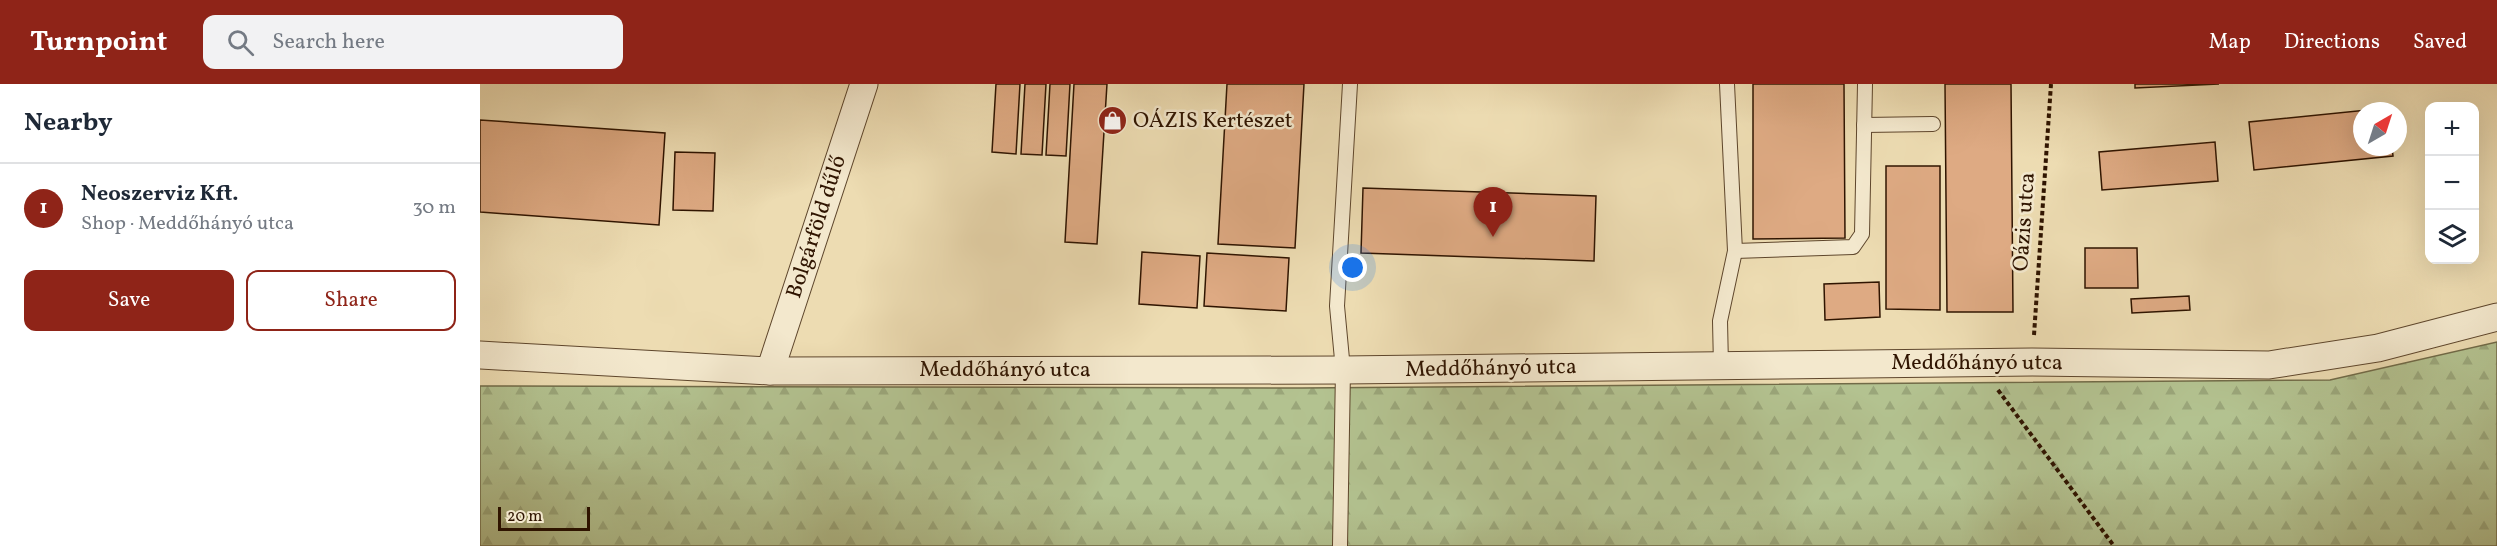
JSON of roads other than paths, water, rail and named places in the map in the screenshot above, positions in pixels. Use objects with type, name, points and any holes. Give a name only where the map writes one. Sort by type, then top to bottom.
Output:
[{"type":"street","name":"Bolgárföld dűlő","points":[[770,370],[864,84]]},
{"type":"street","name":"Meddőhányó utca","points":[[480,355],[770,370],[1343,370],[2032,362],[2269,365],[2378,348],[2497,317]]},
{"type":"lane","points":[[1340,546],[1343,370],[1337,306],[1350,84]]},
{"type":"lane","points":[[1721,366],[1720,321],[1735,251],[1727,84]]},
{"type":"lane","points":[[1735,251],[1853,247],[1862,234],[1865,84]]},
{"type":"lane","points":[[1864,125],[1933,124]]},
{"type":"place","name":"OÁZIS Kertészet","points":[[1112,121]]},
{"type":"place","name":"Neoszerviz Kft.","points":[[1493,237]]}]
